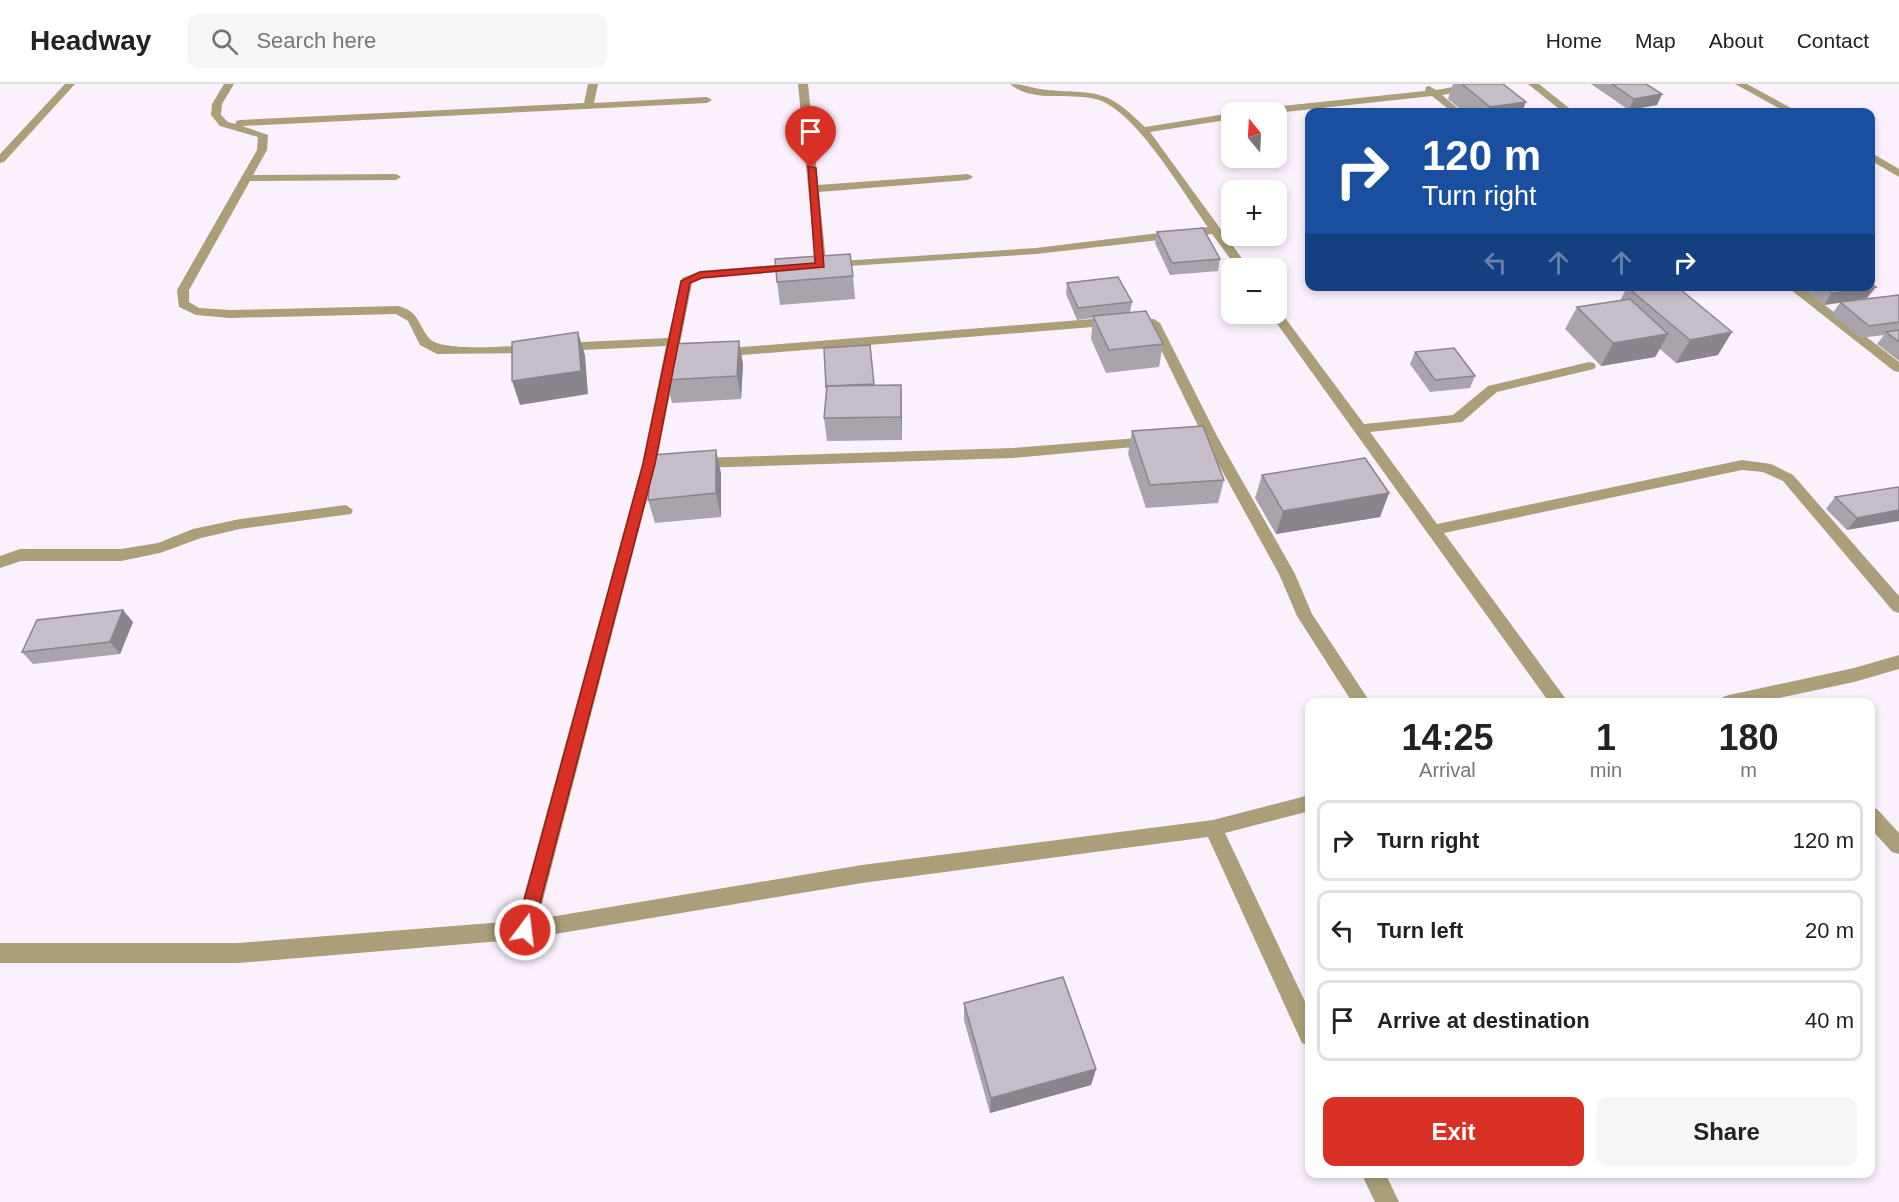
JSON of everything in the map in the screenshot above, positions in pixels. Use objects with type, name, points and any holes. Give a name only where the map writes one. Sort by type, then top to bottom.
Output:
[{"type":"street","points":[[0,160],[70,84]]},
{"type":"street","points":[[229,84],[217,104],[216,114],[224,124],[263,135],[262,150],[183,290],[183,304],[196,311],[230,314],[398,310],[413,320],[425,342],[442,351],[675,342]]},
{"type":"street","points":[[589,105],[593,84]]},
{"type":"street","points":[[803,84],[820,265]]},
{"type":"street","points":[[1016,84],[1027,90],[1089,95],[1111,101],[1143,130],[1236,258]]},
{"type":"street","points":[[1424,84],[1452,108]]},
{"type":"street","points":[[1287,108],[1433,93],[1489,84]]},
{"type":"street","points":[[1533,84],[1564,108]]},
{"type":"street","points":[[1740,84],[1785,108]]},
{"type":"street","points":[[224,124],[707,100]]},
{"type":"street","points":[[1143,130],[1221,118]]},
{"type":"street","points":[[1875,158],[1893,167],[1899,174]]},
{"type":"street","points":[[1875,168],[1893,167]]},
{"type":"street","points":[[246,178],[396,177]]},
{"type":"street","points":[[813,189],[968,177]]},
{"type":"street","points":[[525,930],[655,464],[676,356],[675,342],[686,281],[700,275],[1036,251],[1215,230]]},
{"type":"street","points":[[1799,291],[1899,368]]},
{"type":"street","points":[[705,354],[1105,322],[1154,323],[1205,438],[1287,574],[1305,616],[1358,698]]},
{"type":"street","points":[[1283,324],[1556,698]]},
{"type":"street","points":[[1360,429],[1457,419],[1468,412],[1480,395],[1493,389],[1589,366]]},
{"type":"street","points":[[684,463],[1013,453],[1164,441]]},
{"type":"street","points":[[1434,530],[1742,465],[1766,467],[1788,478],[1899,607]]},
{"type":"street","points":[[0,562],[20,555],[121,555],[160,548],[198,533],[230,526],[346,510]]},
{"type":"street","points":[[1768,698],[1899,662]]},
{"type":"street","points":[[0,953],[238,953],[525,930],[862,874],[1213,828],[1305,804]]},
{"type":"street","points":[[1875,821],[1899,846]]},
{"type":"street","points":[[1213,828],[1305,1025]]},
{"type":"street","points":[[1375,1178],[1387,1202]]},
{"type":"building","points":[[1462,84],[1503,84],[1526,102],[1490,107]]},
{"type":"building","points":[[1612,84],[1646,84],[1662,94],[1634,99]]},
{"type":"building","points":[[1203,228],[1220,259],[1172,263],[1157,232]]},
{"type":"building","points":[[850,254],[853,276],[777,282],[775,259]]},
{"type":"building","points":[[1118,277],[1132,302],[1078,308],[1067,283]]},
{"type":"building","points":[[1632,291],[1682,291],[1732,332],[1690,340]]},
{"type":"building","points":[[1899,295],[1899,322],[1869,326],[1840,302]]},
{"type":"building","points":[[1630,299],[1668,334],[1613,343],[1577,307]]},
{"type":"building","points":[[1146,311],[1163,344],[1109,350],[1093,316]]},
{"type":"building","points":[[1899,330],[1899,342],[1886,332]]},
{"type":"building","points":[[578,332],[581,371],[512,381],[512,342]]},
{"type":"building","points":[[739,341],[737,376],[666,380],[671,344]]},
{"type":"building","points":[[870,345],[874,384],[826,387],[824,348]]},
{"type":"building","points":[[1454,348],[1475,376],[1435,380],[1415,352]]},
{"type":"building","points":[[901,385],[901,417],[824,418],[827,386]]},
{"type":"building","points":[[1203,426],[1224,480],[1150,485],[1132,431]]},
{"type":"building","points":[[716,450],[716,493],[648,500],[652,455]]},
{"type":"building","points":[[1365,458],[1389,493],[1283,511],[1262,475]]},
{"type":"building","points":[[1898,487],[1899,510],[1857,518],[1835,497]]},
{"type":"building","points":[[123,610],[110,642],[22,652],[37,620]]},
{"type":"building","points":[[1063,977],[1096,1069],[991,1098],[964,1003]]},
{"type":"route","points":[[525,930],[649,464],[686,281],[700,275],[820,265],[811,168]]}]
